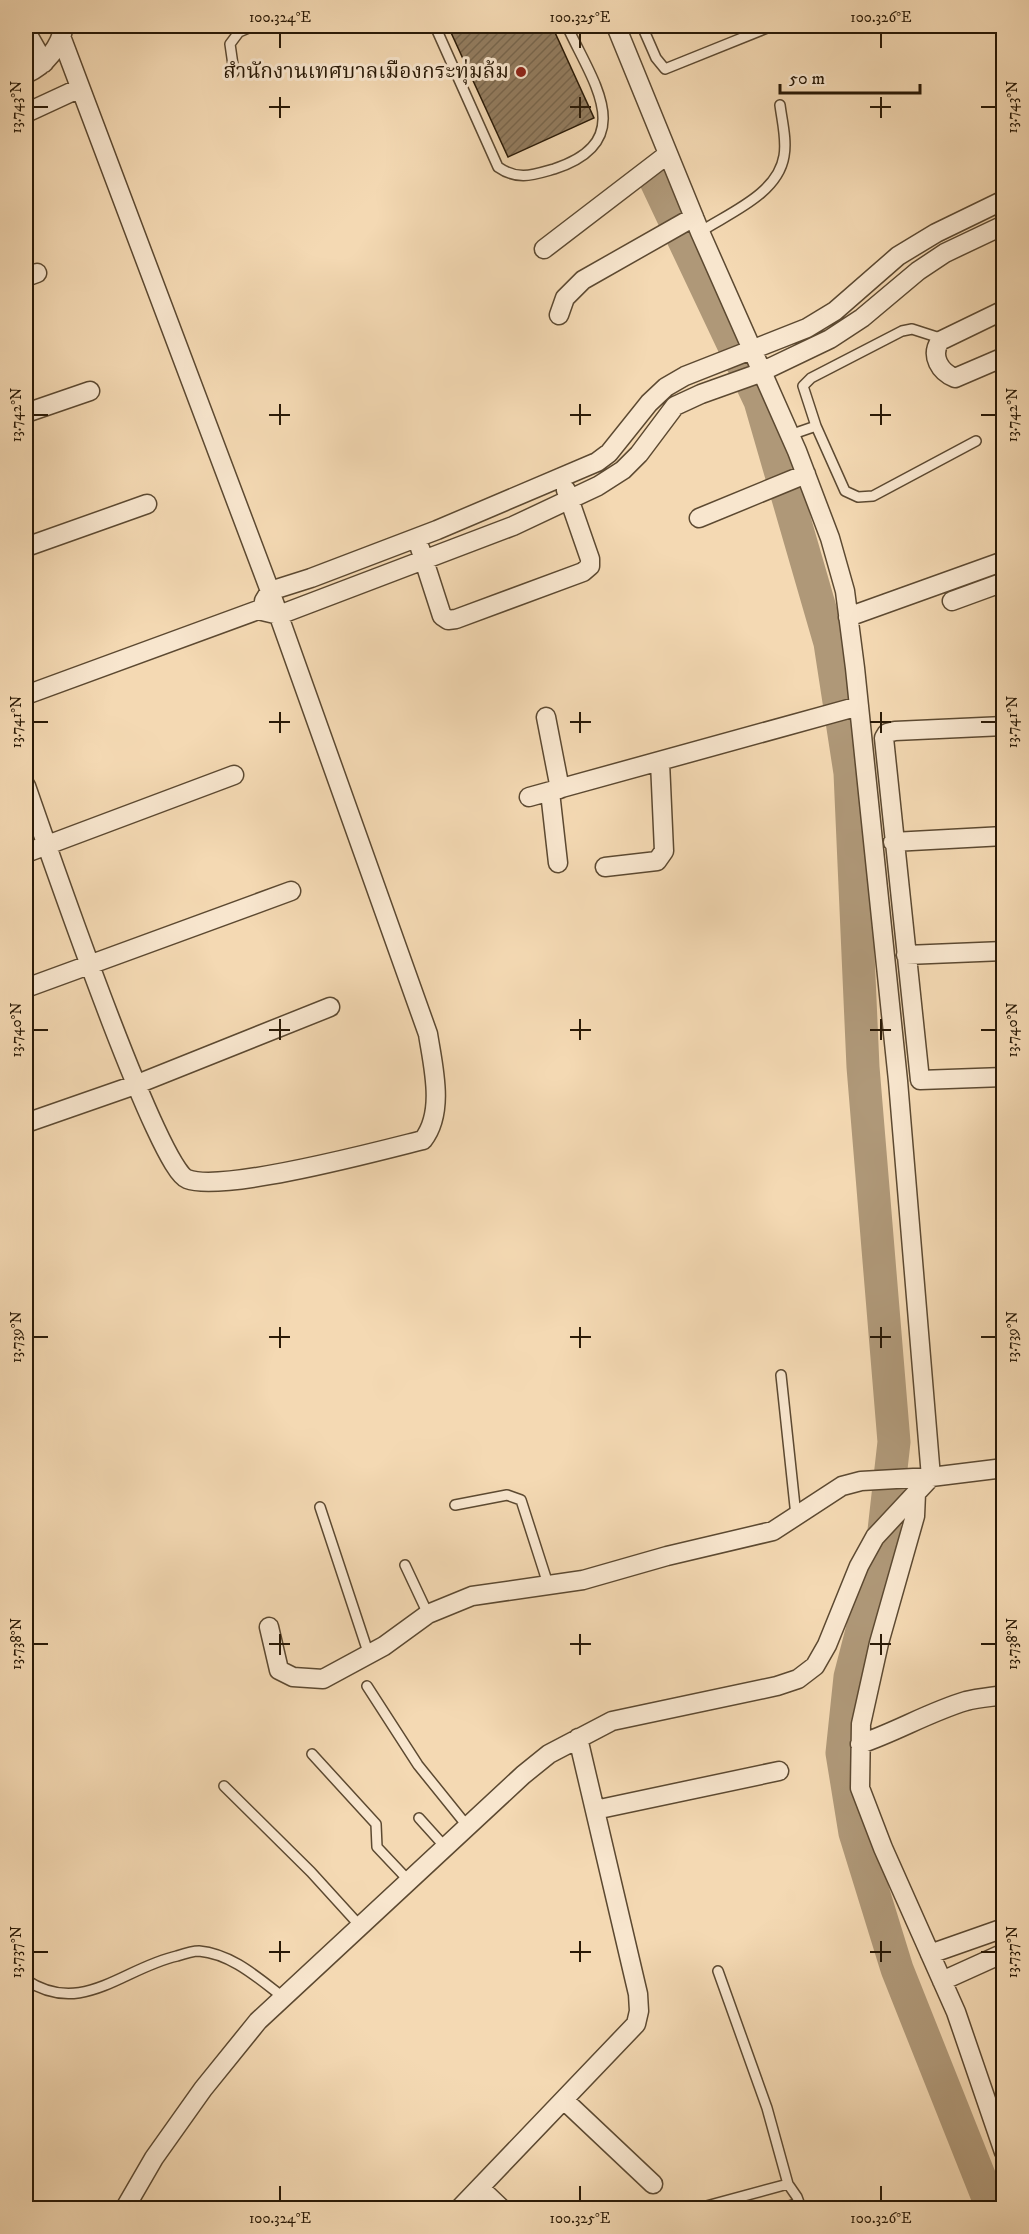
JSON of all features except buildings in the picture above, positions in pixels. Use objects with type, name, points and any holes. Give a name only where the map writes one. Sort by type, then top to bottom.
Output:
[{"type":"street","points":[[616,26],[668,154],[686,226],[751,350],[790,435],[789,481],[830,538],[845,591],[855,707],[898,1081],[931,1477]]},
{"type":"street","points":[[26,74],[44,63],[63,32]]},
{"type":"street","points":[[26,786],[135,1085],[164,1149],[179,1175],[188,1180],[218,1182],[279,1173],[423,1140],[434,1120],[435,1098],[428,1034],[279,615],[80,88],[63,32]]},
{"type":"street","points":[[26,34],[44,63]]},
{"type":"street","points":[[26,113],[80,88]]},
{"type":"street","points":[[544,249],[668,154]]},
{"type":"street","points":[[258,610],[270,591],[311,578],[416,537],[561,479],[597,462],[609,453],[666,387],[685,376],[807,328],[835,311],[898,256],[936,233],[1004,200]]},
{"type":"street","points":[[26,695],[258,610],[279,615],[513,526],[571,500],[623,471],[639,454],[675,406],[760,373],[830,339],[862,318],[918,271],[945,254],[1004,225]]},
{"type":"street","points":[[559,315],[565,298],[583,280],[686,226]]},
{"type":"street","points":[[1004,310],[943,339],[936,347],[935,358],[941,368],[956,378],[1004,357]]},
{"type":"street","points":[[26,413],[90,391]]},
{"type":"street","points":[[416,537],[442,616],[448,620],[583,572],[590,566],[590,559],[571,500],[561,479]]},
{"type":"street","points":[[699,518],[789,481]]},
{"type":"street","points":[[26,547],[147,504]]},
{"type":"street","points":[[848,616],[1004,561]]},
{"type":"street","points":[[952,600],[1004,582]]},
{"type":"street","points":[[529,797],[855,707]]},
{"type":"street","points":[[546,717],[555,790],[558,863]]},
{"type":"street","points":[[1004,726],[887,733],[884,738],[893,842],[920,1080],[1004,1077]]},
{"type":"street","points":[[605,867],[657,861],[662,858],[664,851],[660,762]]},
{"type":"street","points":[[26,853],[234,775]]},
{"type":"street","points":[[893,842],[1004,836]]},
{"type":"street","points":[[26,988],[291,891]]},
{"type":"street","points":[[906,955],[1004,951]]},
{"type":"street","points":[[26,1124],[135,1085],[330,1008]]},
{"type":"street","points":[[124,2208],[153,2158],[203,2089],[258,2021],[361,1928],[523,1775],[549,1754],[612,1721],[777,1686],[798,1679],[815,1666],[828,1645],[859,1566],[875,1537],[909,1491],[931,1477],[1004,1468]]},
{"type":"street","points":[[270,1627],[277,1665],[284,1673],[293,1677],[323,1679],[369,1655],[428,1614],[472,1596],[583,1580],[667,1556],[773,1531],[842,1486],[861,1480],[879,1479],[909,1491]]},
{"type":"street","points":[[909,1491],[915,1516],[879,1643],[861,1724],[860,1788],[883,1848],[956,2012],[999,2128],[1004,2152]]},
{"type":"street","points":[[860,1744],[896,1732],[968,1700],[1004,1695]]},
{"type":"street","points":[[460,2208],[636,2024],[639,2011],[638,1994],[578,1738]]},
{"type":"street","points":[[595,1810],[779,1771]]},
{"type":"street","points":[[930,1954],[1004,1928]]},
{"type":"street","points":[[942,1981],[1004,1953]]},
{"type":"street","points":[[564,2100],[653,2184]]},
{"type":"street","points":[[480,2188],[501,2208]]},
{"type":"lane","points":[[234,72],[230,44],[238,33],[253,26]]},
{"type":"lane","points":[[435,26],[498,167],[517,177],[529,177],[585,156],[599,139],[604,125],[605,113],[601,100],[567,26]]},
{"type":"lane","points":[[642,26],[656,58],[665,69],[772,26]]},
{"type":"lane","points":[[686,226],[766,189],[778,174],[784,157],[780,105]]},
{"type":"lane","points":[[943,339],[912,329],[902,331],[811,378],[803,386],[816,426],[845,491],[858,497],[873,496],[976,441]]},
{"type":"lane","points":[[790,435],[816,426]]},
{"type":"lane","points":[[781,1375],[796,1516]]},
{"type":"lane","points":[[455,1505],[507,1495],[521,1500],[548,1584]]},
{"type":"lane","points":[[320,1507],[369,1655]]},
{"type":"lane","points":[[405,1565],[428,1614]]},
{"type":"lane","points":[[368,1686],[418,1766],[468,1827]]},
{"type":"lane","points":[[312,1754],[376,1824],[377,1847],[410,1882]]},
{"type":"lane","points":[[224,1786],[311,1872],[361,1928]]},
{"type":"lane","points":[[418,1818],[446,1848]]},
{"type":"lane","points":[[26,1980],[49,1990],[88,1993],[165,1959],[198,1951],[227,1958],[248,1970],[283,1997]]},
{"type":"lane","points":[[718,1971],[767,2108],[788,2184],[801,2208]]},
{"type":"lane","points":[[699,2208],[788,2184]]},
{"type":"waterway","points":[[655,179],[760,401],[830,643],[850,773],[863,1067],[894,1442],[881,1557],[850,1677],[842,1753],[855,1833],[897,1969],[992,2208]]},
{"type":"place","name":"สำนักงานเทศบาลเมืองกระทุ่มล้ม","points":[[521,72]]}]
